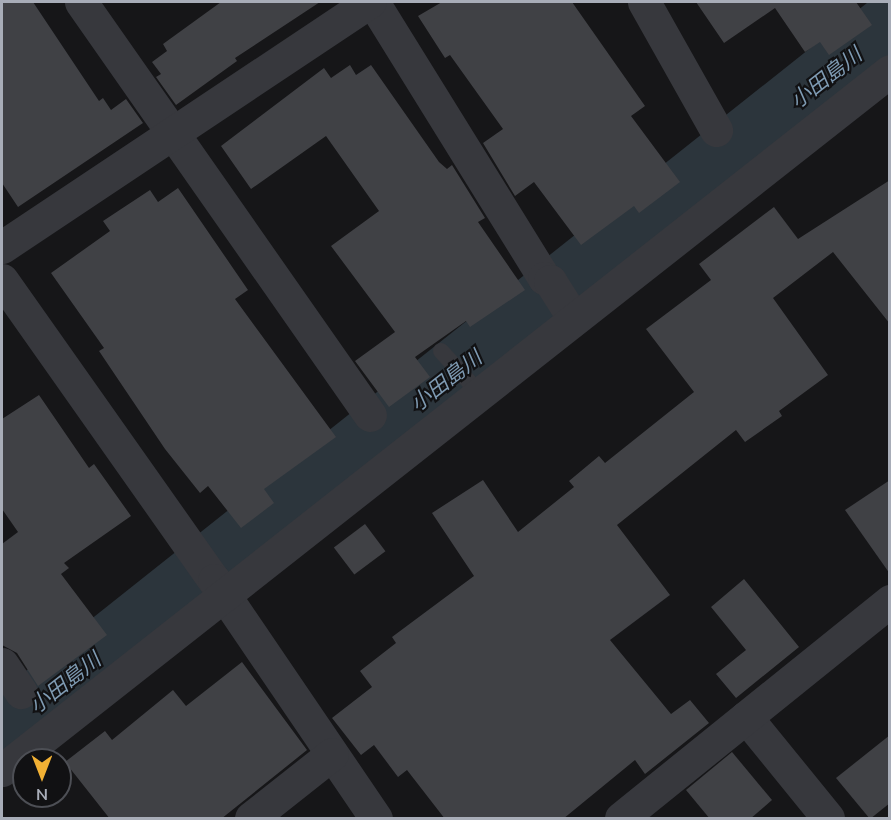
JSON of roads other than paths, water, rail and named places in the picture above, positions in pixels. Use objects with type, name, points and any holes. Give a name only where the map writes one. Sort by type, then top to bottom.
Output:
[{"type":"street","points":[[81,2],[370,415]]},
{"type":"street","points":[[2,247],[372,2],[544,278],[562,300]]},
{"type":"street","points":[[644,2],[716,130]]},
{"type":"street","points":[[2,770],[214,579],[472,386],[562,300],[890,71]]},
{"type":"street","points":[[2,280],[214,579],[376,819]]},
{"type":"street","points":[[621,819],[890,601]]},
{"type":"street","points":[[2,664],[21,692]]},
{"type":"street","points":[[746,717],[828,819]]},
{"type":"street","points":[[250,819],[332,754]]},
{"type":"lane","points":[[446,356],[472,386]]},
{"type":"waterway","name":"小田島川","points":[[2,733],[890,28]]}]
